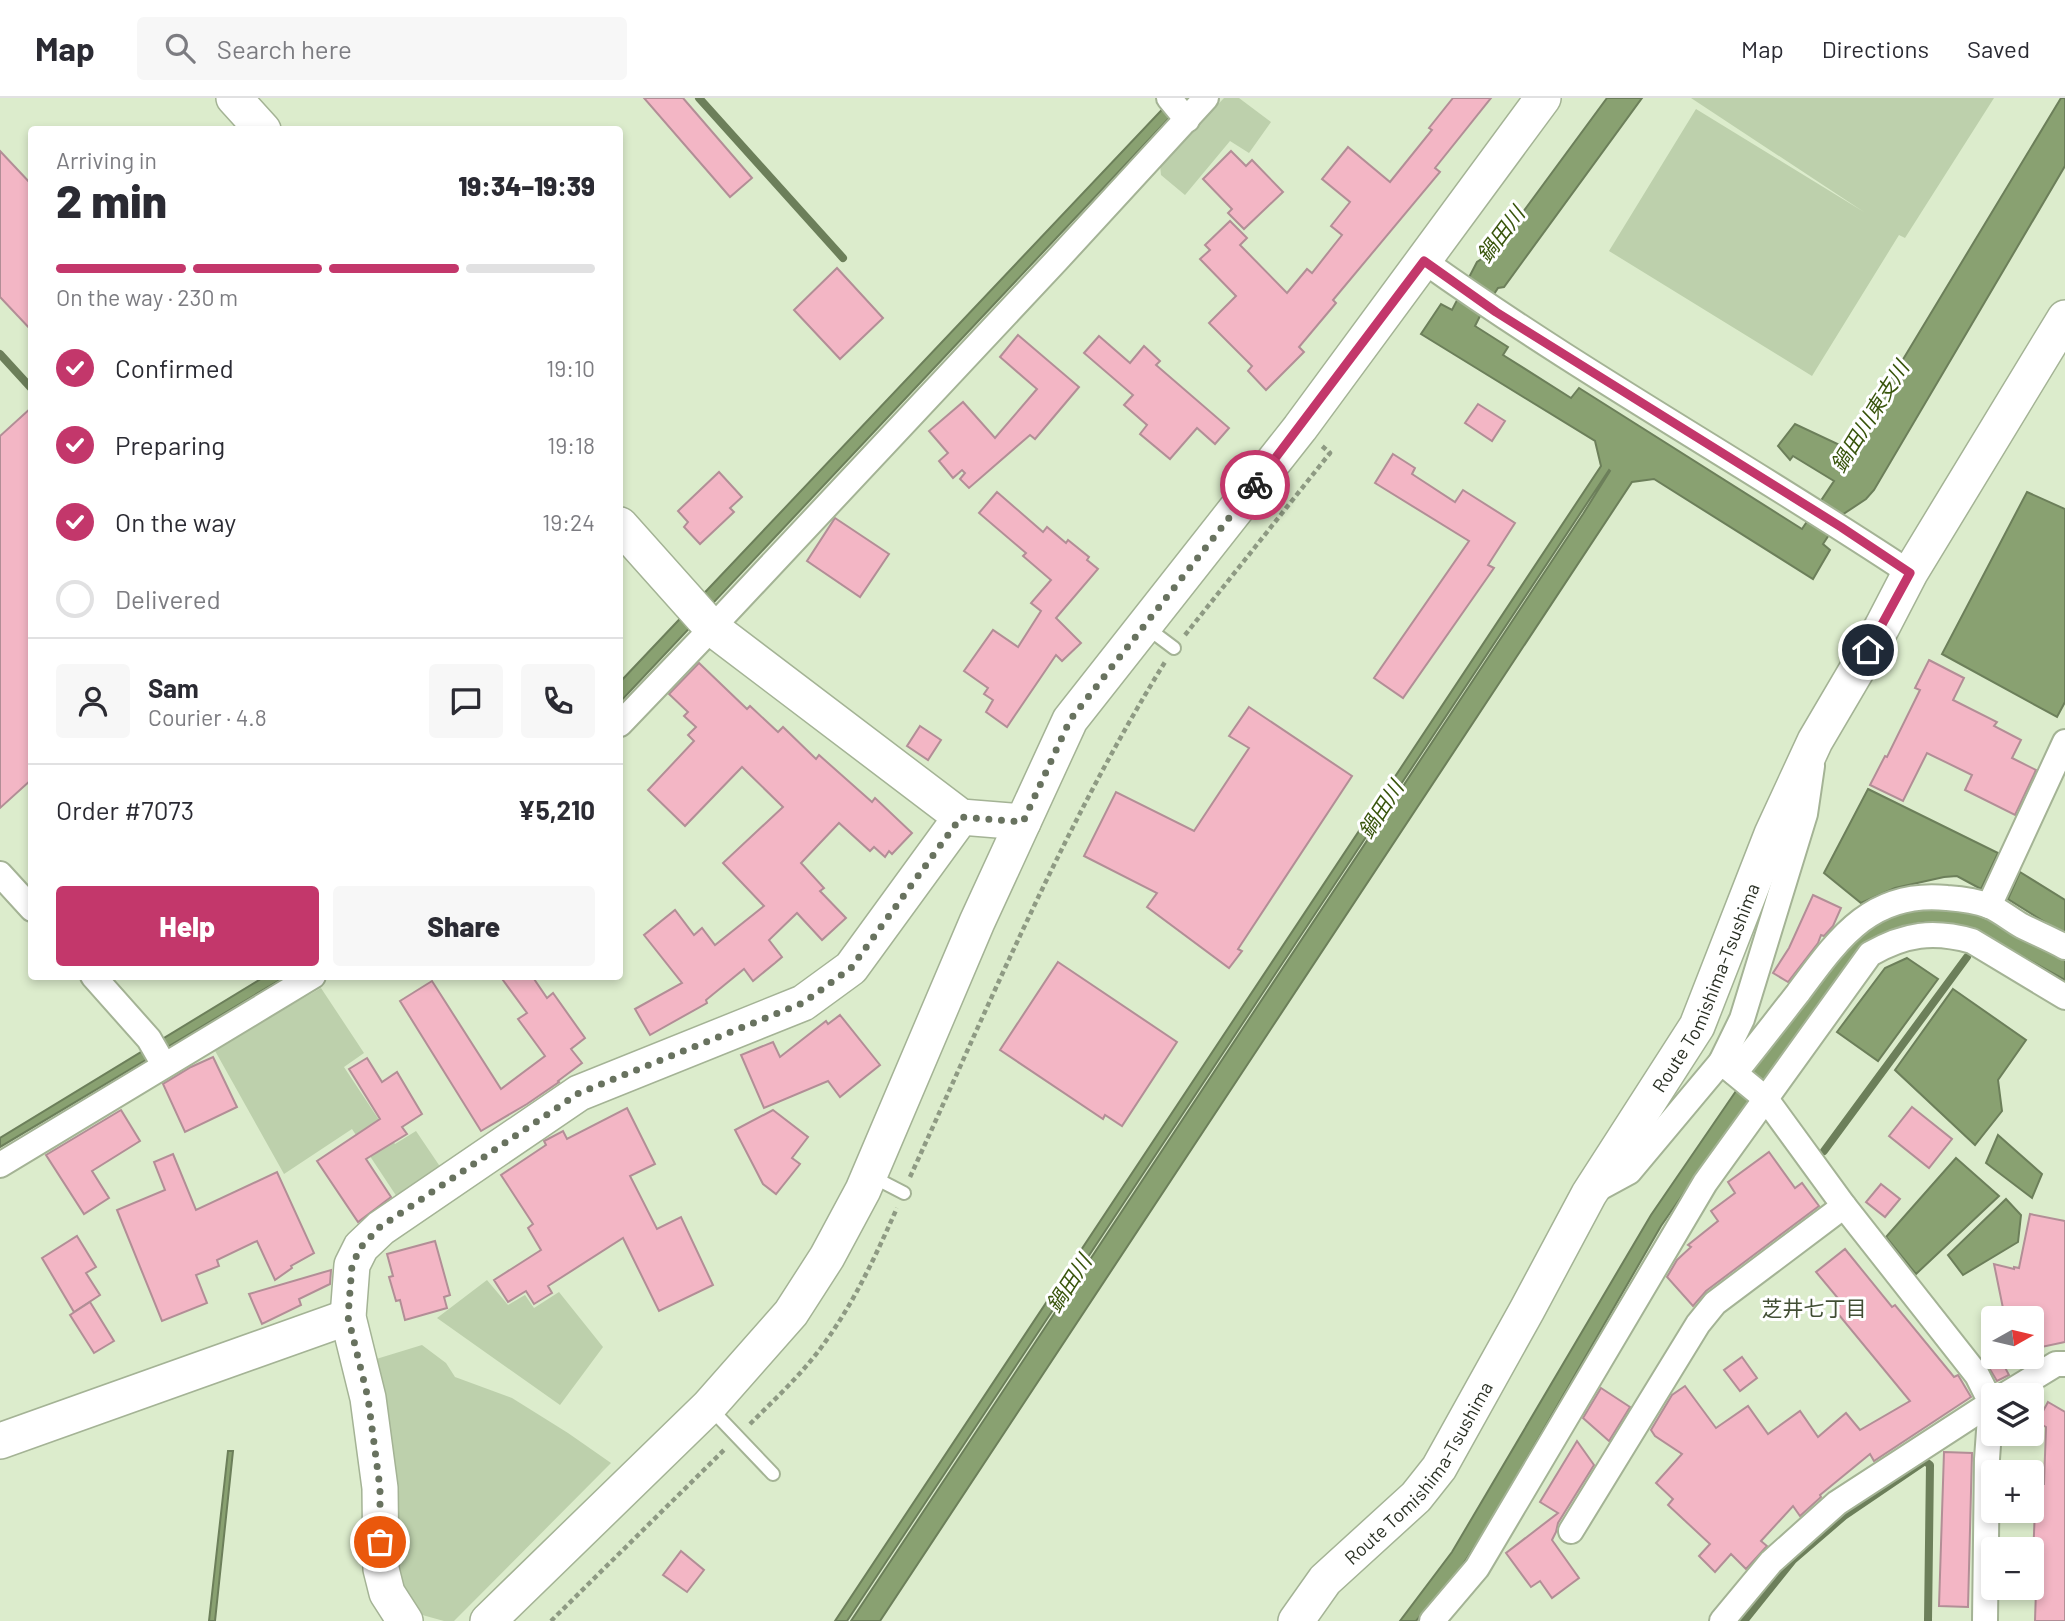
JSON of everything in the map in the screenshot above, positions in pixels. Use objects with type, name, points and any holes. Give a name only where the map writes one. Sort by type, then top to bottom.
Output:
[{"type":"street","points":[[234,98],[258,126]]},
{"type":"street","points":[[623,720],[701,617],[1179,110],[1206,98]]},
{"type":"street","points":[[488,1621],[709,1406],[792,1313],[827,1257],[870,1175],[977,922],[1070,720],[1300,428],[1543,98]]},
{"type":"street","points":[[1424,261],[1490,308],[1910,573]]},
{"type":"street","name":"Route Tomishima-Tsushima","points":[[1296,1621],[1325,1580],[1416,1497],[1439,1468],[1589,1194],[1697,1026],[1772,834],[1815,741],[1882,627],[1910,573],[2065,318]]},
{"type":"street","points":[[623,528],[701,617],[961,817],[1023,822]]},
{"type":"street","points":[[1732,1071],[1742,1019],[1805,814],[1815,741]]},
{"type":"street","points":[[1989,906],[2065,742]]},
{"type":"street","points":[[405,1621],[387,1593],[381,1569],[380,1488],[368,1398],[348,1317],[352,1265],[361,1247],[380,1227],[579,1093],[803,1003],[851,968],[961,817]]},
{"type":"street","points":[[0,874],[28,905]]},
{"type":"street","points":[[1589,1194],[1629,1172],[1732,1071],[1828,952],[1850,928],[1871,914],[1912,898],[1958,899],[1989,906],[2065,947]]},
{"type":"street","points":[[1432,1621],[1477,1568],[1705,1183],[1870,954],[1904,938],[1939,934],[1972,941],[2065,997]]},
{"type":"street","points":[[96,980],[158,1054]]},
{"type":"street","points":[[0,1165],[158,1054],[305,980]]},
{"type":"street","points":[[1732,1071],[1766,1099],[1844,1206],[1983,1383]]},
{"type":"street","points":[[1571,1531],[1698,1324],[1715,1303],[1844,1206]]},
{"type":"street","points":[[0,1441],[348,1317]]},
{"type":"street","points":[[2024,1383],[2056,1364],[2065,1364]]},
{"type":"street","points":[[1722,1621],[1771,1562],[1837,1503],[1981,1410]]},
{"type":"street","points":[[1985,1621],[1989,1446]]},
{"type":"lane","points":[[1144,625],[1174,648]]},
{"type":"lane","points":[[870,1175],[904,1193]]},
{"type":"lane","points":[[709,1406],[774,1474]]},
{"type":"path","points":[[551,1621],[788,1386],[822,1346],[849,1306],[876,1256],[1043,889],[1092,789],[1174,648],[1330,453],[1300,428]]},
{"type":"shaded area","points":[[1224,98],[1239,98],[1271,122],[1249,153],[1230,141],[1185,195],[1161,175],[1160,165]]},
{"type":"shaded area","points":[[1691,98],[1994,98],[1905,238],[1899,235],[1812,376],[1609,251],[1696,109],[1864,212]]},
{"type":"shaded area","points":[[321,988],[364,1053],[344,1067],[395,1144],[416,1131],[441,1168],[397,1197],[352,1129],[284,1174],[214,1049]]},
{"type":"shaded area","points":[[487,1280],[508,1305],[525,1295],[534,1308],[559,1292],[603,1347],[560,1405],[437,1318]]},
{"type":"shaded area","points":[[422,1345],[446,1363],[455,1377],[512,1398],[611,1463],[454,1621],[415,1613],[399,1594],[373,1360]]},
{"type":"water","points":[[1173,98],[1188,98],[623,699],[623,679]]},
{"type":"water","points":[[1607,98],[1642,98],[1504,287],[1498,288],[1475,326],[1508,347],[1503,355],[1571,398],[1579,388],[1802,529],[1834,481],[1793,456],[1790,460],[1778,446],[1795,424],[1848,449],[1864,413],[1873,409],[2061,98],[2065,98],[2065,166],[1874,490],[1866,499],[1842,515],[1823,544],[1830,550],[1813,579],[1654,479],[1632,482],[880,1621],[851,1621],[1583,514],[1609,470],[847,1621],[835,1621],[1601,466],[1595,441],[1421,334],[1441,304],[1452,310],[1477,262],[1495,250]]},
{"type":"water","points":[[2027,492],[2065,509],[2065,702],[2057,717],[1942,654]]},
{"type":"water","points":[[1868,789],[1998,853],[1981,889],[1957,876],[1944,877],[1895,888],[1861,903],[1824,873]]},
{"type":"water","points":[[2020,872],[2065,900],[2065,935],[2008,899]]},
{"type":"water","points":[[1919,903],[1987,915],[2065,958],[2065,980],[1973,929],[1955,925],[1924,922],[1900,927],[1874,940],[1706,1161],[1661,1226],[1486,1529],[1458,1572],[1416,1621],[1400,1621],[1452,1552],[1651,1215],[1760,1056],[1869,923]]},
{"type":"water","points":[[1907,958],[1938,979],[1878,1061],[1837,1032],[1885,968]]},
{"type":"water","points":[[259,980],[280,980],[0,1147],[0,1138]]},
{"type":"water","points":[[1953,989],[2026,1040],[1998,1080],[2002,1111],[1975,1145],[1895,1070]]},
{"type":"water","points":[[1998,1135],[2042,1174],[2032,1198],[1986,1163]]},
{"type":"water","points":[[1956,1158],[1999,1196],[1916,1274],[1886,1237]]},
{"type":"water","points":[[2006,1199],[2021,1215],[2018,1242],[1963,1275],[1948,1255]]},
{"type":"water","points":[[228,1451],[233,1451],[215,1621],[209,1621]]},
{"type":"building","points":[[644,98],[683,98],[752,178],[730,197]]},
{"type":"building","points":[[1453,98],[1491,98],[1435,168],[1440,172],[1333,300],[1336,303],[1299,347],[1304,352],[1266,390],[1248,371],[1252,366],[1209,323],[1236,296],[1200,259],[1210,250],[1205,245],[1230,221],[1247,238],[1240,245],[1287,293],[1307,269],[1312,273],[1342,235],[1331,226],[1350,202],[1322,179],[1348,147],[1390,182],[1432,130],[1429,128]]},
{"type":"building","points":[[0,151],[28,181],[28,327],[0,297]]},
{"type":"building","points":[[1231,151],[1246,166],[1252,160],[1283,192],[1244,229],[1228,213],[1232,209],[1203,179]]},
{"type":"building","points":[[837,268],[883,318],[840,359],[794,310]]},
{"type":"building","points":[[1018,335],[1079,387],[1035,439],[1030,435],[969,488],[960,479],[965,473],[962,470],[953,478],[939,461],[948,453],[929,431],[963,402],[995,438],[1037,389],[1000,357]]},
{"type":"building","points":[[1099,336],[1130,363],[1144,346],[1160,361],[1156,365],[1229,428],[1215,444],[1197,428],[1170,459],[1140,434],[1147,425],[1124,405],[1133,395],[1084,353]]},
{"type":"building","points":[[1478,404],[1505,421],[1492,441],[1465,423]]},
{"type":"building","points":[[28,411],[28,783],[0,808],[0,436]]},
{"type":"building","points":[[1393,454],[1415,468],[1412,474],[1455,502],[1463,490],[1515,523],[1488,565],[1494,568],[1403,698],[1374,678],[1469,541],[1375,483]]},
{"type":"building","points":[[719,472],[742,497],[730,508],[734,512],[700,544],[684,527],[688,522],[678,511]]},
{"type":"building","points":[[997,492],[1043,532],[1047,527],[1066,543],[1068,540],[1089,557],[1087,560],[1098,569],[1056,618],[1081,643],[1062,661],[1056,655],[1007,727],[986,712],[993,700],[984,694],[988,688],[964,671],[993,630],[1018,647],[1041,611],[1031,603],[1051,580],[1023,556],[1026,553],[979,513]]},
{"type":"building","points":[[835,518],[889,554],[860,597],[807,561]]},
{"type":"building","points":[[1929,660],[1964,678],[1953,700],[1997,722],[1994,726],[2021,740],[2012,758],[2036,770],[2015,815],[1965,790],[1972,775],[1927,753],[1903,801],[1870,785],[1920,690],[1915,688]]},
{"type":"building","points":[[699,663],[747,709],[750,706],[778,732],[783,727],[816,759],[819,755],[872,802],[875,798],[912,833],[892,854],[889,851],[885,857],[874,847],[870,851],[839,823],[801,863],[824,888],[820,891],[846,918],[822,940],[797,913],[769,940],[782,957],[775,963],[753,981],[744,969],[706,1000],[707,1003],[650,1035],[635,1009],[682,983],[644,935],[675,910],[694,935],[702,928],[715,945],[764,906],[723,863],[783,807],[742,767],[685,826],[648,790],[694,741],[688,735],[696,727],[684,716],[688,712],[669,694]]},
{"type":"building","points":[[1249,707],[1352,776],[1238,949],[1242,951],[1229,968],[1147,907],[1157,893],[1084,856],[1116,792],[1194,831],[1249,748],[1229,736]]},
{"type":"building","points":[[920,726],[941,740],[928,760],[907,746]]},
{"type":"building","points":[[1813,895],[1841,908],[1833,926],[1824,936],[1821,935],[1818,943],[1788,982],[1773,973],[1789,948]]},
{"type":"building","points":[[1058,962],[1177,1042],[1122,1126],[1105,1115],[1103,1119],[1000,1050]]},
{"type":"building","points":[[503,980],[535,980],[547,998],[553,993],[585,1038],[571,1049],[582,1063],[527,1104],[481,1131],[400,1001],[432,981],[501,1089],[545,1056],[518,1019],[527,1013]]},
{"type":"building","points":[[840,1015],[880,1065],[840,1097],[828,1081],[764,1108],[741,1055],[773,1042],[780,1057],[826,1021],[828,1024]]},
{"type":"building","points":[[213,1057],[237,1107],[185,1132],[163,1084]]},
{"type":"building","points":[[367,1058],[382,1082],[397,1072],[422,1114],[402,1127],[407,1134],[366,1159],[391,1197],[358,1222],[317,1161],[380,1119],[349,1069]]},
{"type":"building","points":[[1912,1107],[1952,1139],[1929,1168],[1889,1136]]},
{"type":"building","points":[[627,1108],[655,1164],[630,1176],[657,1229],[681,1217],[713,1285],[659,1311],[623,1238],[548,1286],[552,1293],[534,1304],[526,1291],[508,1302],[494,1280],[541,1250],[528,1228],[533,1224],[501,1175],[546,1145],[544,1141],[563,1131],[567,1139]]},
{"type":"building","points":[[121,1110],[140,1141],[92,1171],[109,1198],[84,1214],[46,1155]]},
{"type":"building","points":[[773,1110],[808,1137],[792,1158],[800,1164],[776,1194],[763,1184],[735,1130]]},
{"type":"building","points":[[1769,1152],[1795,1188],[1802,1183],[1819,1206],[1706,1291],[1693,1306],[1667,1277],[1677,1260],[1691,1247],[1688,1245],[1718,1221],[1711,1211],[1735,1193],[1728,1182]]},
{"type":"building","points":[[173,1154],[196,1210],[277,1172],[314,1253],[291,1266],[292,1268],[275,1280],[257,1241],[217,1260],[219,1266],[196,1275],[207,1303],[162,1321],[117,1210],[165,1190],[154,1162]]},
{"type":"building","points":[[1881,1184],[1900,1199],[1885,1217],[1866,1202]]},
{"type":"building","points":[[2030,1214],[2065,1221],[2065,1342],[2044,1346],[2044,1306],[2003,1306],[1994,1264],[2019,1268]]},
{"type":"building","points":[[77,1236],[96,1267],[86,1273],[100,1295],[74,1312],[42,1258]]},
{"type":"building","points":[[435,1241],[450,1295],[444,1297],[447,1308],[405,1320],[400,1300],[396,1301],[389,1277],[393,1276],[387,1254]]},
{"type":"building","points":[[1845,1249],[1954,1377],[1958,1375],[1971,1397],[1874,1461],[1870,1454],[1820,1495],[1821,1497],[1800,1516],[1793,1506],[1761,1541],[1767,1546],[1746,1569],[1731,1554],[1715,1572],[1699,1556],[1710,1544],[1668,1505],[1673,1499],[1656,1483],[1682,1454],[1655,1436],[1651,1430],[1672,1395],[1685,1386],[1716,1428],[1748,1406],[1768,1434],[1800,1411],[1818,1437],[1846,1413],[1860,1430],[1910,1401],[1834,1309],[1842,1303],[1816,1272]]},
{"type":"building","points":[[331,1270],[330,1284],[299,1299],[301,1305],[262,1324],[249,1294]]},
{"type":"building","points":[[90,1302],[114,1341],[94,1353],[70,1315]]},
{"type":"building","points":[[1742,1357],[1757,1378],[1740,1391],[1724,1370]]},
{"type":"building","points":[[1990,1369],[2006,1369],[2009,1375],[1997,1381]]},
{"type":"building","points":[[1601,1388],[1630,1407],[1609,1441],[1583,1418]]},
{"type":"building","points":[[2048,1402],[2065,1412],[2065,1621],[2035,1621],[2036,1600],[2044,1600],[2044,1537],[2034,1537],[2034,1523],[2044,1523],[2044,1409]]},
{"type":"building","points":[[1577,1441],[1594,1465],[1558,1523],[1552,1540],[1579,1578],[1552,1598],[1540,1581],[1531,1587],[1506,1553],[1558,1513],[1540,1502]]},
{"type":"building","points":[[1944,1452],[1972,1453],[1968,1607],[1939,1606]]},
{"type":"building","points":[[681,1551],[704,1570],[687,1592],[663,1575]]},
{"type":"waterway","points":[[699,98],[843,258]]},
{"type":"waterway","points":[[0,354],[28,385]]},
{"type":"waterway","points":[[1824,1151],[1967,957]]},
{"type":"waterway","points":[[1744,1621],[1793,1560],[1844,1516],[1925,1461],[1930,1465],[1928,1621]]},
{"type":"way so far","points":[[380,1542],[380,1488],[368,1398],[348,1317],[352,1265],[361,1247],[380,1227],[579,1093],[803,1003],[851,968],[961,817],[1023,822],[1070,720],[1255,485]]},
{"type":"district","name":"芝井七丁目","points":[[1814,1307]]},
{"type":"route","points":[[1255,485],[1424,261],[1496,312],[1841,527],[1910,573],[1868,650]]},
{"type":"water label","name":"鍋田川","points":[[1500,234]]},
{"type":"water label","name":"鍋田川東支川","points":[[1869,416]]},
{"type":"water label","name":"鍋田川","points":[[1380,809]]},
{"type":"water label","name":"鍋田川","points":[[1068,1283]]}]
